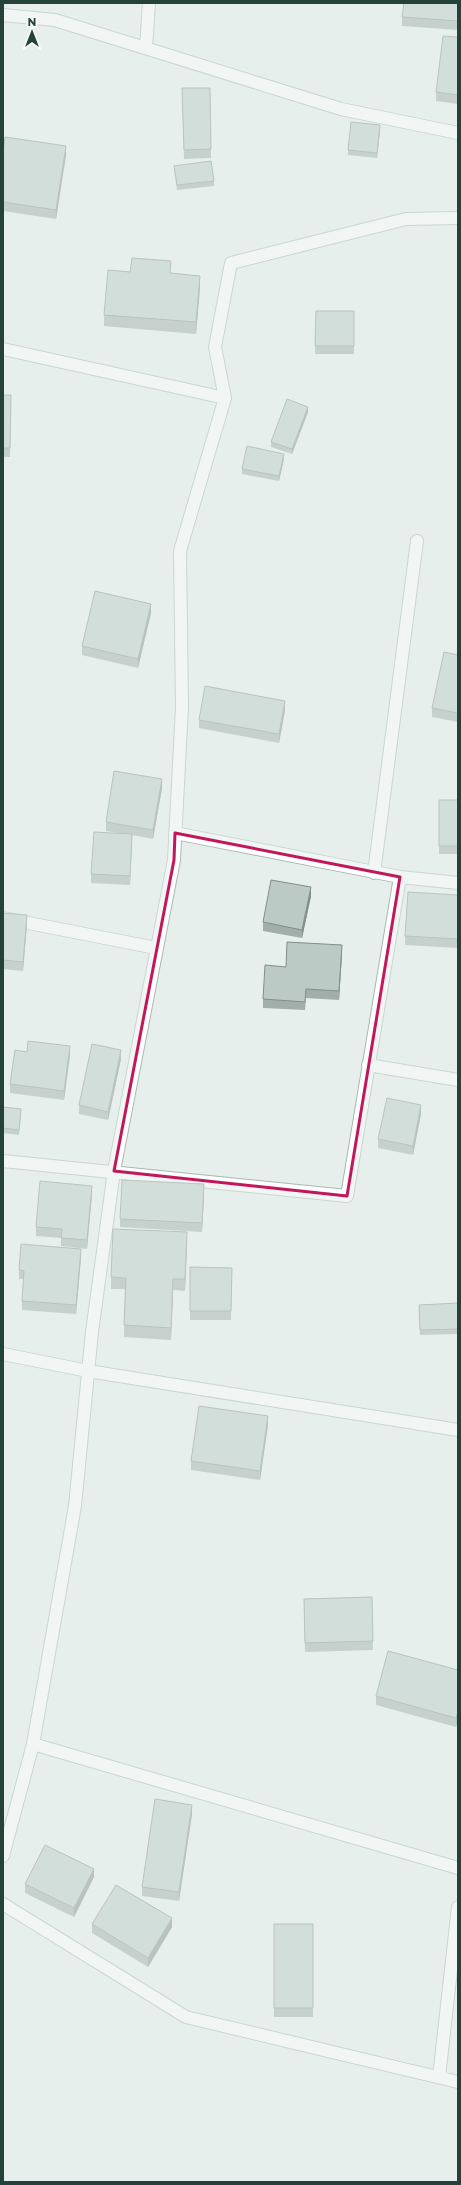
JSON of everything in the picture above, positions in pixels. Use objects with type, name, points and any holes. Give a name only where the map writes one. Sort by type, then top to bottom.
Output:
[{"type":"street","points":[[146,48],[149,3]]},
{"type":"street","points":[[3,14],[55,20],[341,109],[458,134]]},
{"type":"street","points":[[3,1856],[33,1744],[75,1506],[88,1371],[114,1171],[174,860],[182,707],[180,551],[225,398],[215,347],[231,263],[406,219],[458,218]]},
{"type":"street","points":[[3,349],[225,398]]},
{"type":"street","points":[[374,873],[417,541]]},
{"type":"street","points":[[175,834],[374,873],[458,883]]},
{"type":"street","points":[[3,1161],[114,1171],[346,1196],[400,877]]},
{"type":"street","points":[[3,918],[156,948]]},
{"type":"street","points":[[368,1065],[458,1080]]},
{"type":"street","points":[[3,1354],[88,1371],[458,1430]]},
{"type":"street","points":[[33,1744],[458,1868]]},
{"type":"street","points":[[3,1904],[186,2017],[458,2082]]},
{"type":"street","points":[[439,2077],[458,1907]]},
{"type":"highlighted area","points":[[175,833],[400,877],[347,1196],[114,1171],[174,860]]},
{"type":"building","points":[[404,3],[458,3],[458,21],[402,17]]},
{"type":"building","points":[[443,36],[458,37],[458,95],[436,92]]},
{"type":"building","points":[[182,88],[210,88],[211,149],[184,150]]},
{"type":"building","points":[[351,122],[380,125],[377,153],[348,150]]},
{"type":"building","points":[[5,137],[66,146],[56,210],[3,202],[3,152]]},
{"type":"building","points":[[211,161],[214,181],[177,185],[174,166]]},
{"type":"building","points":[[132,258],[171,261],[170,273],[200,276],[196,322],[104,315],[108,270],[130,272]]},
{"type":"building","points":[[316,311],[354,311],[354,346],[315,346]]},
{"type":"building","points":[[3,395],[11,395],[10,448],[3,448]]},
{"type":"building","points":[[287,399],[308,407],[292,449],[271,442]]},
{"type":"building","points":[[247,446],[284,454],[279,476],[242,469]]},
{"type":"building","points":[[95,591],[151,604],[138,659],[82,646]]},
{"type":"building","points":[[444,652],[458,655],[458,713],[432,708]]},
{"type":"building","points":[[205,686],[285,701],[279,734],[199,720]]},
{"type":"building","points":[[114,771],[162,779],[153,830],[106,822]]},
{"type":"building","points":[[439,800],[458,800],[458,846],[439,846]]},
{"type":"building","points":[[94,832],[132,834],[130,876],[91,874]]},
{"type":"building","points":[[271,880],[311,887],[302,930],[263,922]]},
{"type":"building","points":[[408,892],[458,895],[458,939],[405,936]]},
{"type":"building","points":[[3,913],[27,915],[23,962],[3,960]]},
{"type":"building","points":[[287,942],[342,945],[339,991],[306,989],[305,1002],[263,999],[265,965],[286,967]]},
{"type":"building","points":[[28,1041],[70,1046],[64,1091],[10,1084],[15,1050],[27,1052]]},
{"type":"building","points":[[92,1044],[121,1050],[108,1112],[79,1105]]},
{"type":"building","points":[[387,1098],[421,1105],[413,1146],[378,1139]]},
{"type":"building","points":[[3,1107],[21,1109],[19,1130],[3,1128]]},
{"type":"building","points":[[122,1180],[204,1184],[202,1223],[120,1219]]},
{"type":"building","points":[[40,1181],[92,1186],[87,1240],[61,1238],[62,1229],[36,1227]]},
{"type":"building","points":[[113,1229],[187,1232],[185,1279],[173,1279],[171,1328],[124,1325],[126,1278],[111,1277]]},
{"type":"building","points":[[21,1244],[81,1249],[76,1305],[22,1301],[24,1271],[19,1270]]},
{"type":"building","points":[[190,1267],[232,1268],[231,1311],[190,1311]]},
{"type":"building","points":[[458,1303],[458,1329],[420,1330],[419,1305]]},
{"type":"building","points":[[199,1406],[268,1416],[260,1471],[191,1461]]},
{"type":"building","points":[[372,1597],[373,1641],[305,1643],[304,1599]]},
{"type":"building","points":[[388,1651],[458,1670],[458,1712],[456,1718],[376,1696]]},
{"type":"building","points":[[155,1799],[192,1805],[179,1892],[142,1887]]},
{"type":"building","points":[[45,1845],[94,1869],[74,1908],[25,1884]]},
{"type":"building","points":[[116,1885],[172,1918],[148,1958],[92,1924]]},
{"type":"building","points":[[274,1924],[313,1924],[313,2008],[274,2008]]}]
